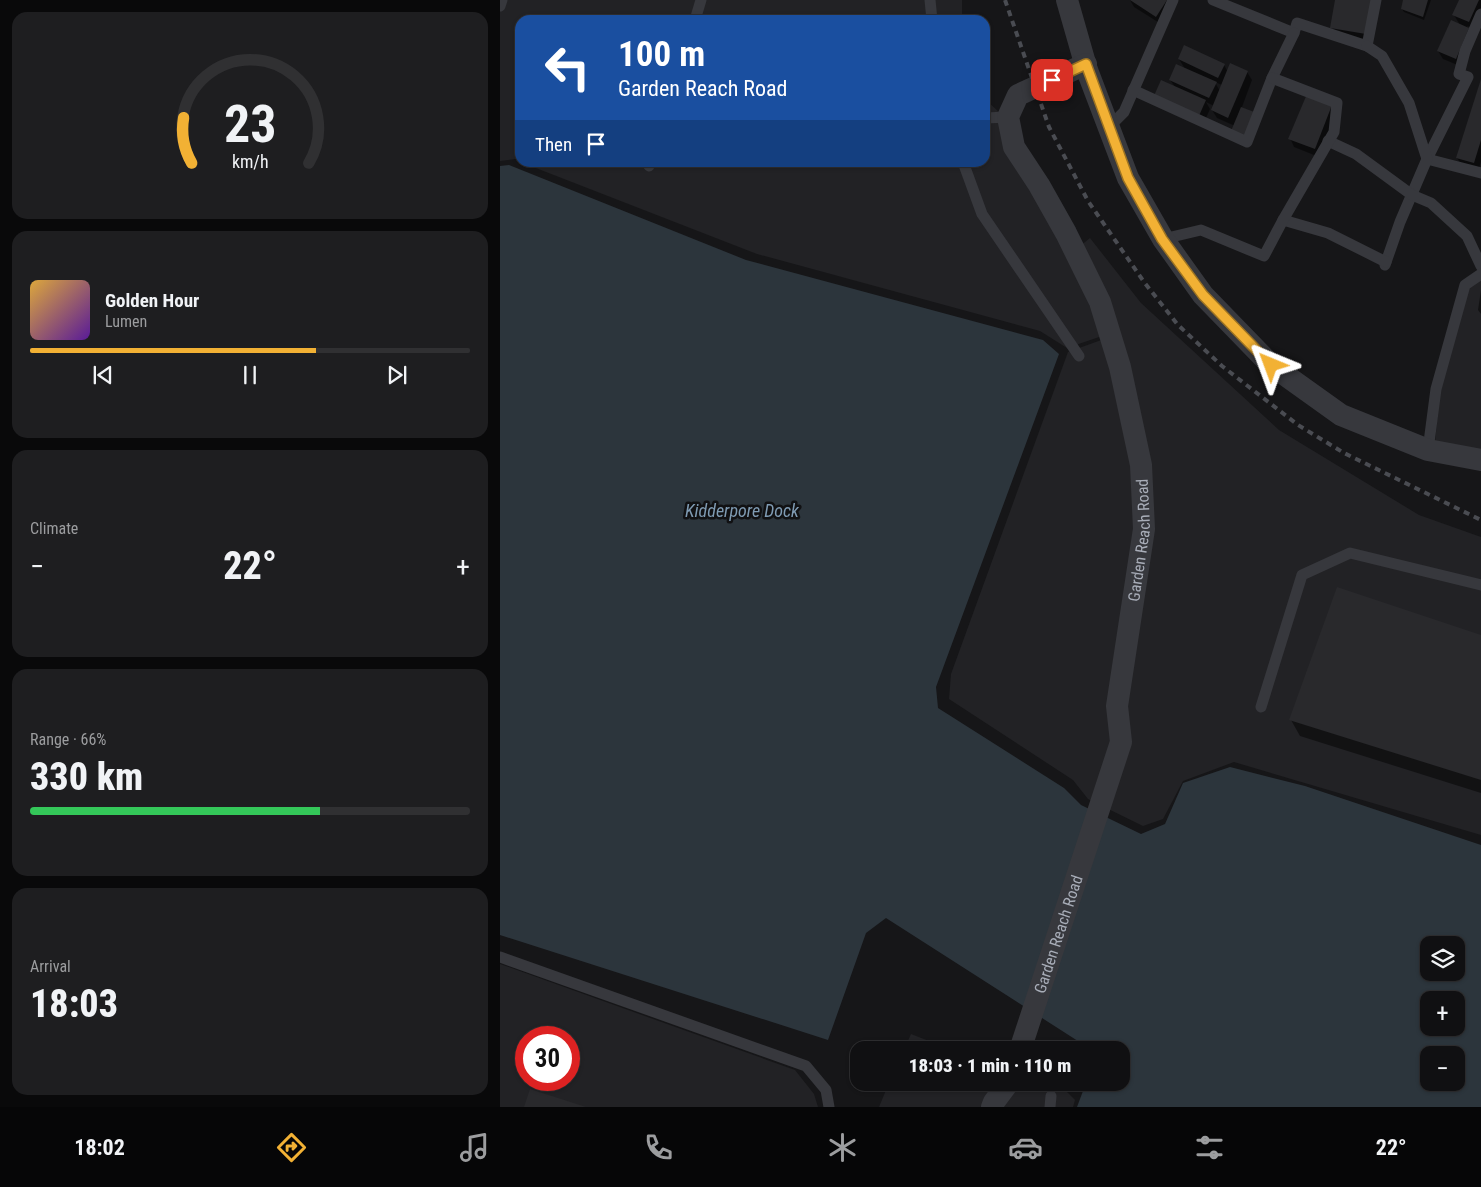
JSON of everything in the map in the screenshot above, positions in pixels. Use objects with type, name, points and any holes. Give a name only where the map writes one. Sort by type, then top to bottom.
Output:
[{"type":"street","points":[[1067,0],[1086,64],[1128,178],[1162,239],[1203,295],[1271,365],[1341,415],[1428,450],[1481,460]]},
{"type":"street","points":[[1008,118],[1018,95],[1086,64]]},
{"type":"street","name":"Garden Reach Road","points":[[1008,118],[1014,147],[1039,184],[1066,232],[1100,302],[1120,367],[1141,464],[1144,529],[1117,706],[1121,742],[1023,1041]]},
{"type":"street","points":[[992,1107],[1002,1091]]},
{"type":"lane","points":[[500,6],[502,0]]},
{"type":"lane","points":[[696,15],[701,0]]},
{"type":"lane","points":[[930,0],[932,15]]},
{"type":"lane","points":[[1109,127],[1124,112],[1173,0]]},
{"type":"lane","points":[[1213,0],[1294,33]]},
{"type":"lane","points":[[1367,46],[1376,0]]},
{"type":"lane","points":[[1283,220],[1328,233],[1385,264],[1400,222],[1427,159],[1468,77],[1459,74],[1481,14]]},
{"type":"lane","points":[[1133,90],[1247,142],[1272,78],[1297,23],[1367,46],[1382,56],[1409,103],[1427,159]]},
{"type":"lane","points":[[1162,239],[1201,230],[1264,256],[1334,132],[1336,103],[1272,78]]},
{"type":"lane","points":[[990,118],[1008,118]]},
{"type":"lane","points":[[1328,141],[1356,154],[1412,195],[1431,203],[1467,236],[1481,266]]},
{"type":"lane","points":[[1427,159],[1481,173]]},
{"type":"lane","points":[[966,167],[982,214],[1079,356]]},
{"type":"lane","points":[[1428,450],[1436,389],[1465,285],[1481,274]]},
{"type":"lane","points":[[1261,706],[1302,575],[1350,553],[1481,585]]},
{"type":"lane","points":[[500,957],[806,1066],[826,1090],[829,1107]]},
{"type":"shaded area","points":[[500,0],[962,0],[962,15],[515,15],[515,159],[500,161]]},
{"type":"shaded area","points":[[990,104],[1000,113],[1063,239],[1102,336],[1067,348],[1040,331],[757,254],[533,167],[990,167]]},
{"type":"shaded area","points":[[1090,238],[1141,303],[1279,430],[1419,515],[1481,537],[1481,835],[1234,762],[1183,781],[1163,819],[1143,826],[1088,799],[1073,780],[949,699],[951,674],[1068,352],[1118,334],[1079,247]]},
{"type":"shaded area","points":[[1481,279],[1481,451],[1435,444],[1439,396],[1466,288]]},
{"type":"shaded area","points":[[500,964],[795,1070],[814,1094],[818,1107],[500,1107]]},
{"type":"shaded area","points":[[911,1034],[929,1041],[908,1041]]},
{"type":"shaded area","points":[[886,1091],[989,1091],[984,1107],[879,1107]]},
{"type":"shaded area","points":[[1005,1091],[1066,1091],[1075,1100],[1073,1107],[997,1107]]},
{"type":"water","name":"Kidderpore Dock","points":[[509,165],[746,260],[1043,340],[1059,354],[936,687],[938,708],[1064,788],[1081,805],[1141,834],[1165,824],[1183,783],[1230,767],[1305,786],[1481,845],[1481,1107],[1077,1107],[1083,1091],[1130,1091],[1130,1041],[1078,1041],[886,918],[866,933],[828,1040],[500,935],[500,166]]},
{"type":"building","points":[[1130,0],[1167,0],[1156,17]]},
{"type":"building","points":[[1335,0],[1372,0],[1366,34],[1330,28]]},
{"type":"building","points":[[1403,0],[1428,0],[1423,17],[1401,9]]},
{"type":"building","points":[[1459,0],[1479,0],[1469,22],[1452,15]]},
{"type":"building","points":[[1451,20],[1469,28],[1456,59],[1437,51]]},
{"type":"building","points":[[1184,45],[1225,64],[1218,78],[1178,59]]},
{"type":"building","points":[[1230,63],[1248,71],[1228,118],[1211,110]]},
{"type":"building","points":[[1176,64],[1217,82],[1209,98],[1169,80]]},
{"type":"building","points":[[1481,79],[1481,140],[1474,163],[1456,158]]},
{"type":"building","points":[[1161,80],[1206,100],[1198,118],[1153,98]]},
{"type":"building","points":[[1307,94],[1332,105],[1315,149],[1288,139]]},
{"type":"building","points":[[1241,107],[1257,113],[1247,137],[1231,131]]},
{"type":"building","points":[[1337,587],[1481,635],[1481,780],[1289,720]]},
{"type":"building","points":[[529,1091],[536,1091],[586,1107],[524,1107]]},
{"type":"railway","points":[[1005,0],[1049,127],[1088,201],[1144,282],[1178,325],[1222,366],[1298,425],[1344,453],[1481,520]]},
{"type":"route","points":[[1052,80],[1086,64],[1128,178],[1162,239],[1203,295],[1271,365]]}]
